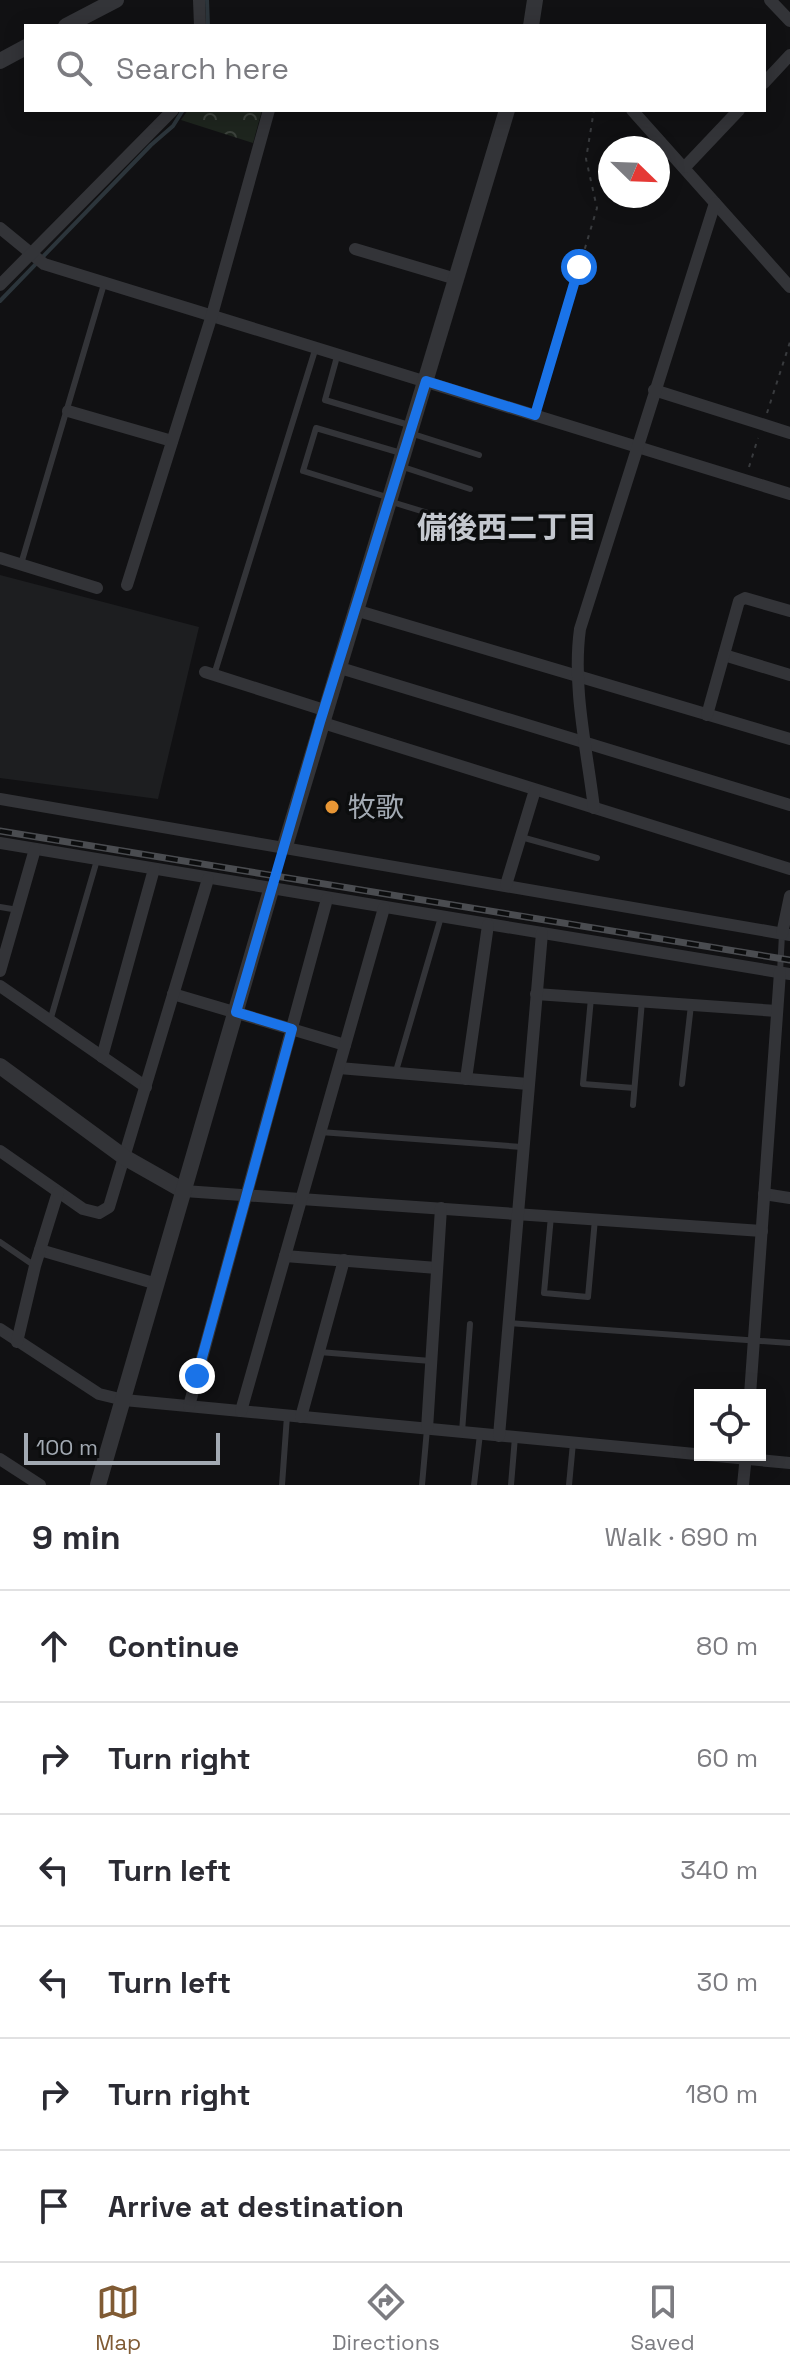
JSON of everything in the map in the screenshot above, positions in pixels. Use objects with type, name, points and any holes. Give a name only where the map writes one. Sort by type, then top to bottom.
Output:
[{"type":"street","points":[[70,24],[116,0]]},
{"type":"street","points":[[199,0],[200,24]]},
{"type":"street","points":[[531,24],[535,0]]},
{"type":"street","points":[[770,0],[790,21]]},
{"type":"street","points":[[0,61],[24,48]]},
{"type":"street","points":[[766,81],[790,55]]},
{"type":"street","points":[[0,285],[171,112]]},
{"type":"street","points":[[127,585],[212,315],[268,112]]},
{"type":"street","points":[[285,846],[506,112]]},
{"type":"street","points":[[634,112],[790,287]]},
{"type":"street","points":[[685,167],[737,112]]},
{"type":"street","points":[[594,808],[578,676],[580,629],[715,203]]},
{"type":"street","points":[[0,228],[44,264],[790,494]]},
{"type":"street","points":[[355,249],[456,279]]},
{"type":"street","points":[[654,390],[790,433]]},
{"type":"street","points":[[68,411],[172,441]]},
{"type":"street","points":[[0,558],[97,588]]},
{"type":"street","points":[[707,715],[739,601],[745,598],[790,611]]},
{"type":"street","points":[[355,610],[790,739]]},
{"type":"street","points":[[724,655],[790,675]]},
{"type":"street","points":[[337,667],[586,740],[790,805]]},
{"type":"street","points":[[210,674],[535,790],[790,869]]},
{"type":"street","points":[[506,885],[535,790]]},
{"type":"street","points":[[0,799],[786,934],[790,896]]},
{"type":"street","points":[[0,843],[785,973],[777,1011],[750,1389]]},
{"type":"street","points":[[0,971],[35,849]]},
{"type":"street","points":[[102,1057],[154,869]]},
{"type":"street","points":[[0,1151],[83,1209],[99,1213],[109,1207],[208,879]]},
{"type":"street","points":[[98,1485],[271,890]]},
{"type":"street","points":[[189,1406],[327,899]]},
{"type":"street","points":[[241,1411],[384,908]]},
{"type":"street","points":[[466,1079],[488,925]]},
{"type":"street","points":[[499,1436],[542,933]]},
{"type":"street","points":[[0,986],[146,1087]]},
{"type":"street","points":[[173,994],[345,1045]]},
{"type":"street","points":[[536,994],[777,1011]]},
{"type":"street","points":[[0,1066],[124,1157],[184,1191],[762,1231]]},
{"type":"street","points":[[339,1068],[528,1084]]},
{"type":"street","points":[[17,1342],[35,1266],[58,1192]]},
{"type":"street","points":[[764,1194],[790,1198]]},
{"type":"street","points":[[427,1429],[441,1208]]},
{"type":"street","points":[[40,1250],[157,1284]]},
{"type":"street","points":[[285,1256],[437,1268]]},
{"type":"street","points":[[301,1417],[344,1260]]},
{"type":"street","points":[[0,1329],[99,1394],[124,1400],[694,1453]]},
{"type":"street","points":[[0,1459],[40,1485]]},
{"type":"street","points":[[766,1460],[790,1463]]},
{"type":"street","points":[[743,1485],[746,1461]]},
{"type":"lane","points":[[21,564],[105,282]]},
{"type":"lane","points":[[210,674],[316,347]]},
{"type":"lane","points":[[338,353],[325,400],[479,455]]},
{"type":"lane","points":[[470,489],[316,428],[303,471],[490,532]]},
{"type":"lane","points":[[521,837],[597,858]]},
{"type":"lane","points":[[271,890],[285,846]]},
{"type":"lane","points":[[50,1021],[97,860]]},
{"type":"lane","points":[[0,907],[18,910]]},
{"type":"lane","points":[[396,1073],[441,917]]},
{"type":"lane","points":[[785,973],[786,934]]},
{"type":"lane","points":[[591,998],[583,1084],[634,1088]]},
{"type":"lane","points":[[633,1105],[642,1001]]},
{"type":"lane","points":[[682,1084],[691,1005]]},
{"type":"lane","points":[[320,1132],[522,1147]]},
{"type":"lane","points":[[551,1216],[544,1293],[588,1297],[595,1219]]},
{"type":"lane","points":[[0,1242],[35,1266]]},
{"type":"lane","points":[[507,1323],[790,1343]]},
{"type":"lane","points":[[462,1432],[470,1324]]},
{"type":"lane","points":[[318,1352],[431,1361]]},
{"type":"lane","points":[[282,1485],[287,1416]]},
{"type":"lane","points":[[422,1485],[427,1429]]},
{"type":"lane","points":[[474,1485],[480,1434]]},
{"type":"lane","points":[[511,1485],[515,1437]]},
{"type":"lane","points":[[569,1485],[573,1443]]},
{"type":"path","points":[[535,415],[597,208],[586,159],[594,112]]},
{"type":"shaded area","points":[[0,575],[199,627],[158,799],[0,778]]},
{"type":"green space","points":[[187,112],[261,112],[253,143],[181,120]]},
{"type":"waterway","points":[[207,0],[208,24]]},
{"type":"waterway","points":[[0,301],[173,126],[182,112]]},
{"type":"railway","points":[[0,831],[790,960]]},
{"type":"place","name":"牧歌","points":[[332,807]]},
{"type":"district","name":"備後西二丁目","points":[[507,527]]},
{"type":"route","points":[[197,1376],[292,1029],[236,1012],[320,722],[426,381],[535,415],[579,267]]}]
